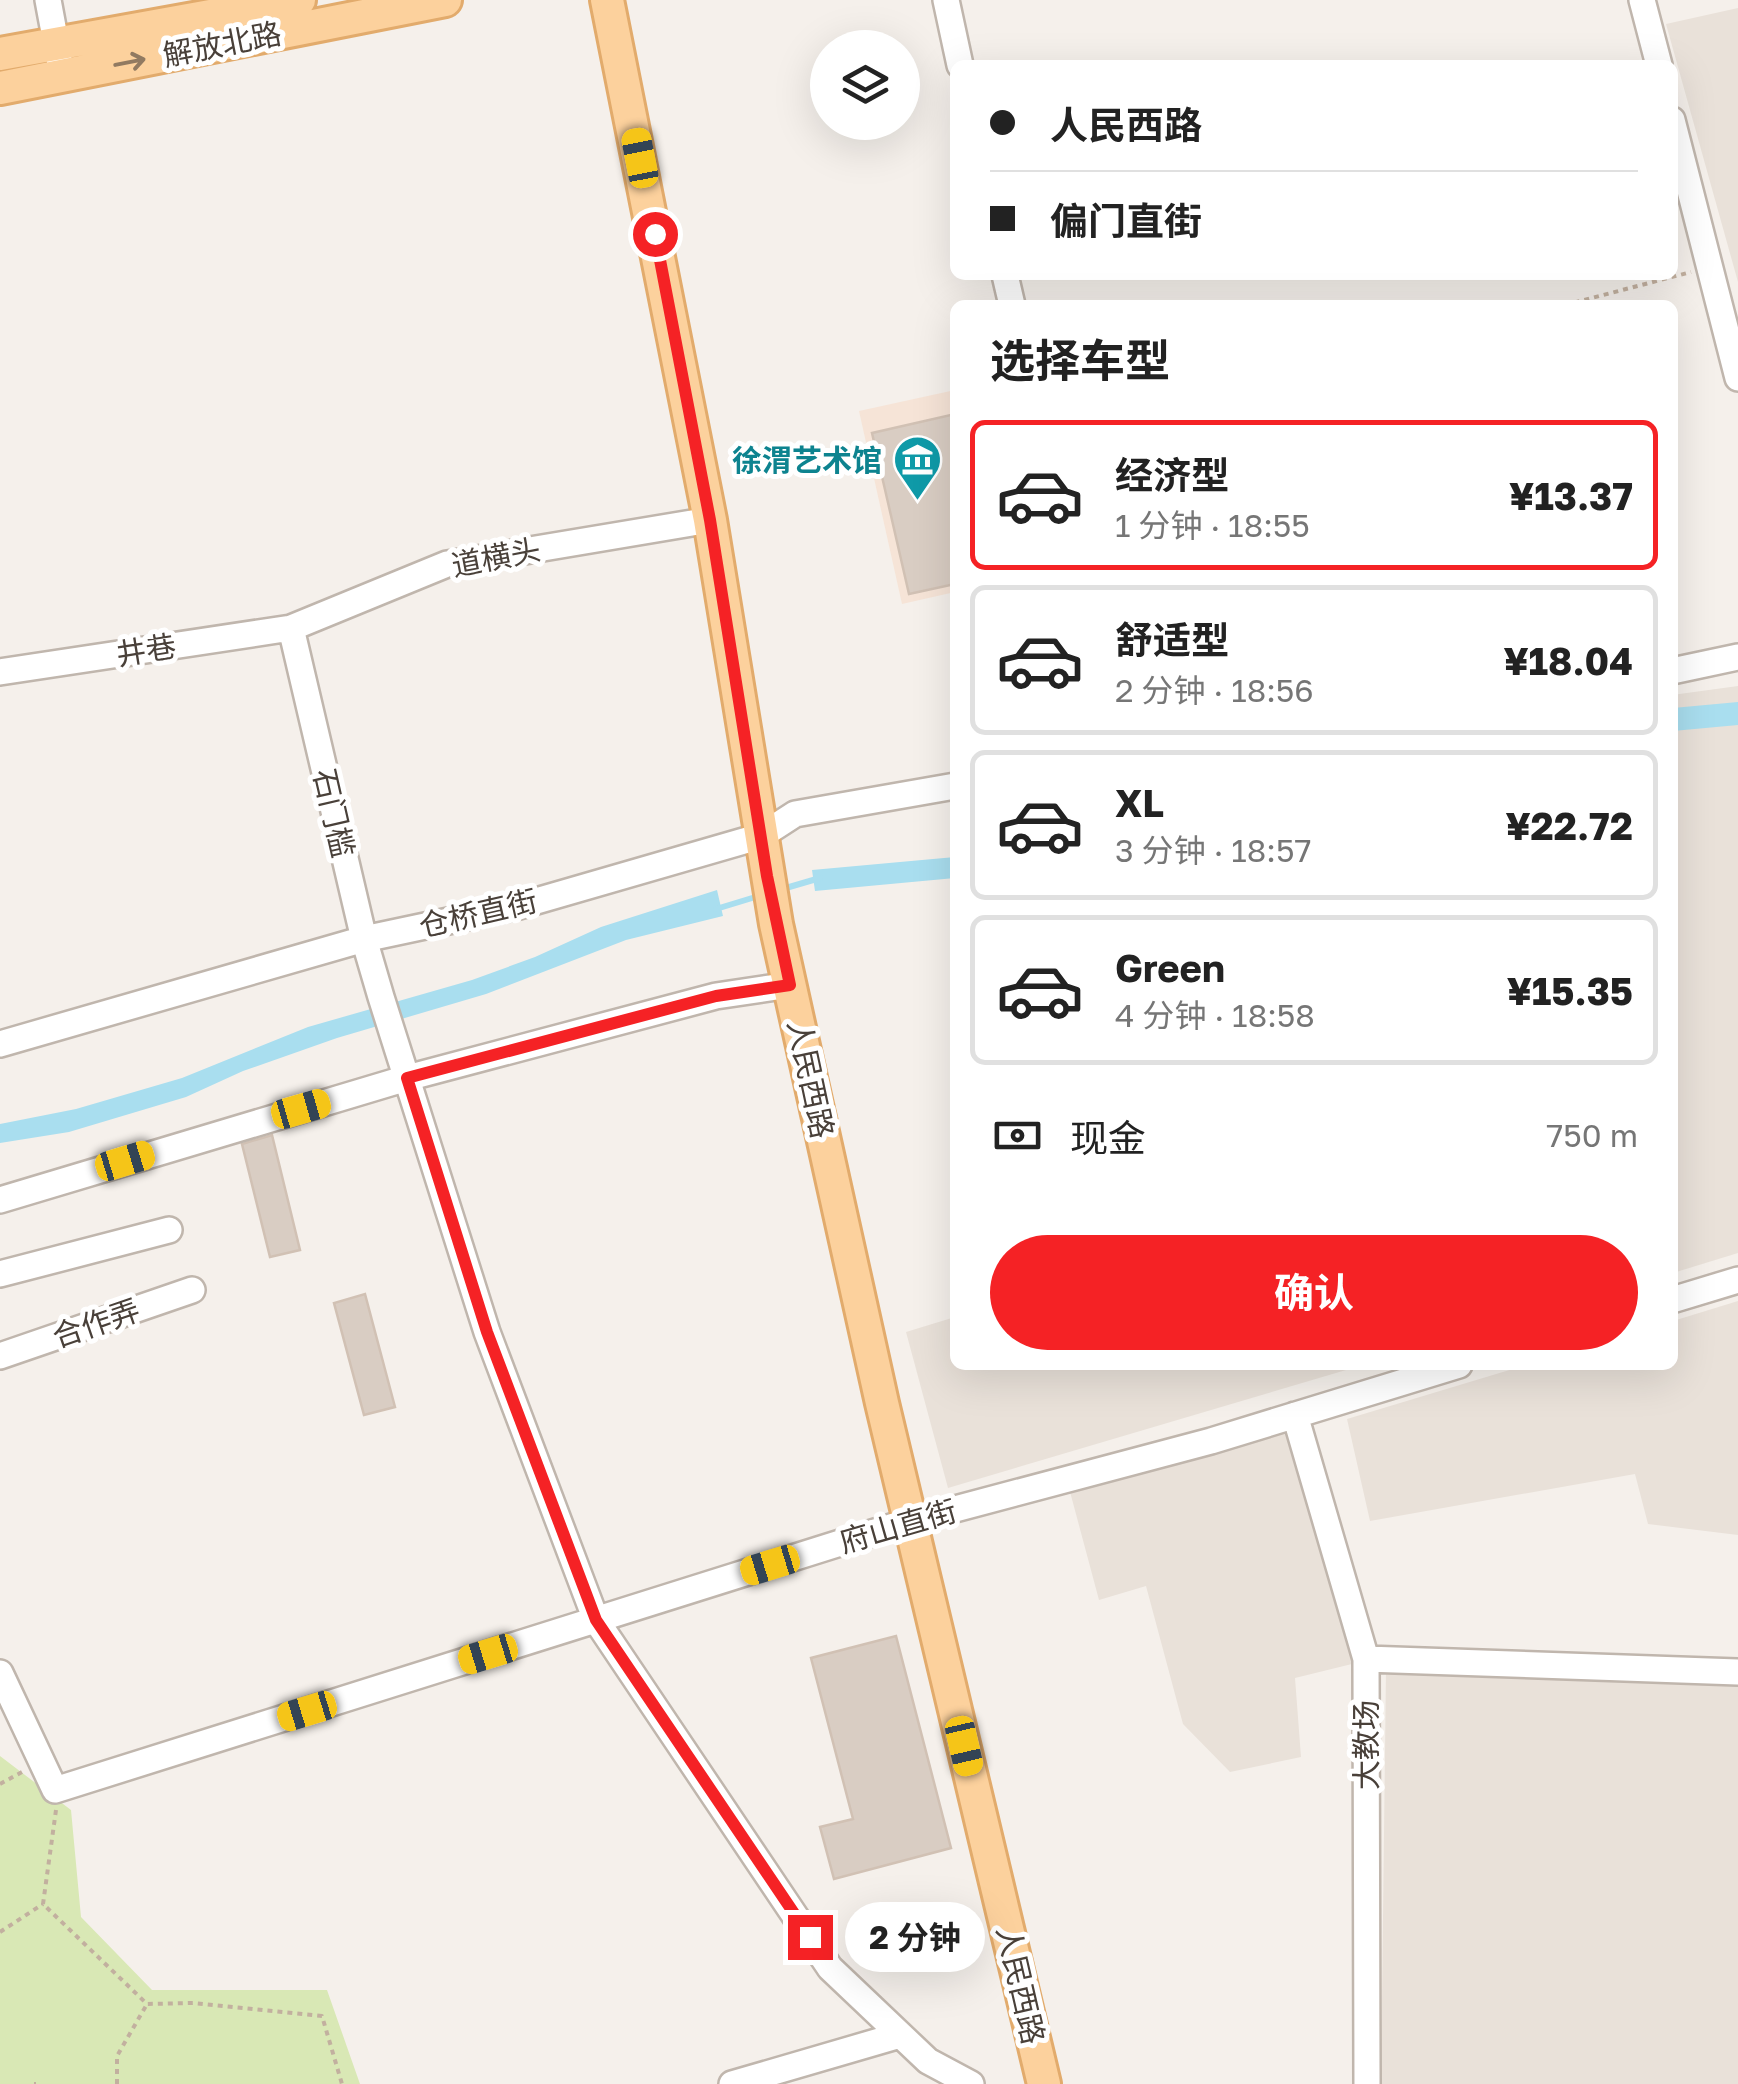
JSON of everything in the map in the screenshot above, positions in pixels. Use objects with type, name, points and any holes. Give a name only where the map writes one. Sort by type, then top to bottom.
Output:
[{"type":"main road","name":"解放北路","points":[[0,88],[59,60],[299,0]]},
{"type":"main road","name":"解放北路","points":[[0,54],[59,60],[445,0]]},
{"type":"main road","name":"人民西路","points":[[610,2],[710,520],[776,924],[910,1521],[1044,2084]]},
{"type":"street","points":[[48,0],[59,60]]},
{"type":"street","points":[[946,0],[959,60]]},
{"type":"street","points":[[1642,0],[1658,60]]},
{"type":"street","points":[[1678,143],[1738,378]]},
{"type":"street","name":"道横头","points":[[291,628],[447,564],[710,520]]},
{"type":"street","name":"井巷","points":[[0,672],[291,628]]},
{"type":"street","name":"石门槛","points":[[291,628],[381,997],[487,1332],[596,1620],[830,1968],[928,2061],[971,2084]]},
{"type":"street","points":[[1678,670],[1738,656]]},
{"type":"street","name":"仓桥直街","points":[[0,1044],[364,939],[519,906],[761,836],[794,814],[950,787]]},
{"type":"street","points":[[0,1200],[407,1078],[716,996],[790,985]]},
{"type":"street","points":[[0,1274],[169,1230]]},
{"type":"street","points":[[1678,1298],[1738,1280]]},
{"type":"street","name":"合作弄","points":[[0,1356],[192,1290]]},
{"type":"street","name":"府山直街","points":[[55,1790],[910,1521],[1295,1415],[1443,1370]]},
{"type":"street","name":"大教场","points":[[1295,1415],[1366,1660],[1367,2084]]},
{"type":"street","points":[[1366,1660],[1738,1672]]},
{"type":"street","points":[[0,1673],[55,1790]]},
{"type":"street","points":[[732,2084],[900,2035]]},
{"type":"path","points":[[1678,275],[1710,267]]},
{"type":"path","points":[[1585,300],[1661,280]]},
{"type":"path","points":[[0,1932],[43,1904],[58,1802],[55,1790]]},
{"type":"path","points":[[43,1904],[147,2004],[193,2003],[322,2016],[342,2084]]},
{"type":"path","points":[[117,2084],[117,2056],[147,2004]]},
{"type":"shaded area","points":[[1738,8],[1738,282],[1678,60],[1666,24]]},
{"type":"shaded area","name":"徐渭艺术馆","points":[[950,391],[950,593],[902,604],[859,411]]},
{"type":"shaded area","points":[[1738,686],[1738,1253],[1678,1271],[1678,694]]},
{"type":"shaded area","points":[[1738,1301],[1738,1535],[1648,1524],[1635,1474],[1370,1521],[1347,1419],[1509,1370],[1678,1370],[1678,1319]]},
{"type":"shaded area","points":[[950,1319],[950,1370],[1346,1370],[948,1488],[906,1332]]},
{"type":"shaded area","points":[[1286,1427],[1356,1663],[1295,1678],[1301,1757],[1230,1772],[1183,1724],[1146,1586],[1099,1600],[1069,1488]]},
{"type":"shaded area","points":[[1386,1669],[1738,1686],[1738,2084],[1381,2084]]},
{"type":"green space","points":[[0,1756],[71,1810],[81,1917],[152,1990],[327,1990],[360,2084],[0,2084]]},
{"type":"water","points":[[1738,702],[1738,725],[1678,731],[1678,708]]},
{"type":"water","points":[[950,857],[950,878],[815,891],[812,870]]},
{"type":"water","points":[[717,890],[723,916],[626,940],[486,994],[337,1038],[243,1071],[186,1097],[69,1132],[0,1143],[0,1124],[76,1109],[182,1078],[308,1027],[472,980],[601,927]]},
{"type":"building","name":"徐渭艺术馆","points":[[950,415],[950,585],[909,594],[872,433]]},
{"type":"building","points":[[272,1135],[300,1250],[270,1257],[242,1144]]},
{"type":"building","points":[[365,1294],[395,1407],[364,1415],[334,1303]]},
{"type":"building","points":[[896,1636],[951,1848],[834,1879],[820,1827],[853,1819],[811,1658]]},
{"type":"waterway","points":[[779,890],[820,878]]},
{"type":"waterway","points":[[716,909],[762,895]]},
{"type":"place","name":"徐渭艺术馆","points":[[917,502]]},
{"type":"route","points":[[655,234],[710,520],[767,876],[790,985],[716,996],[407,1078],[487,1332],[596,1620],[810,1937]]}]
